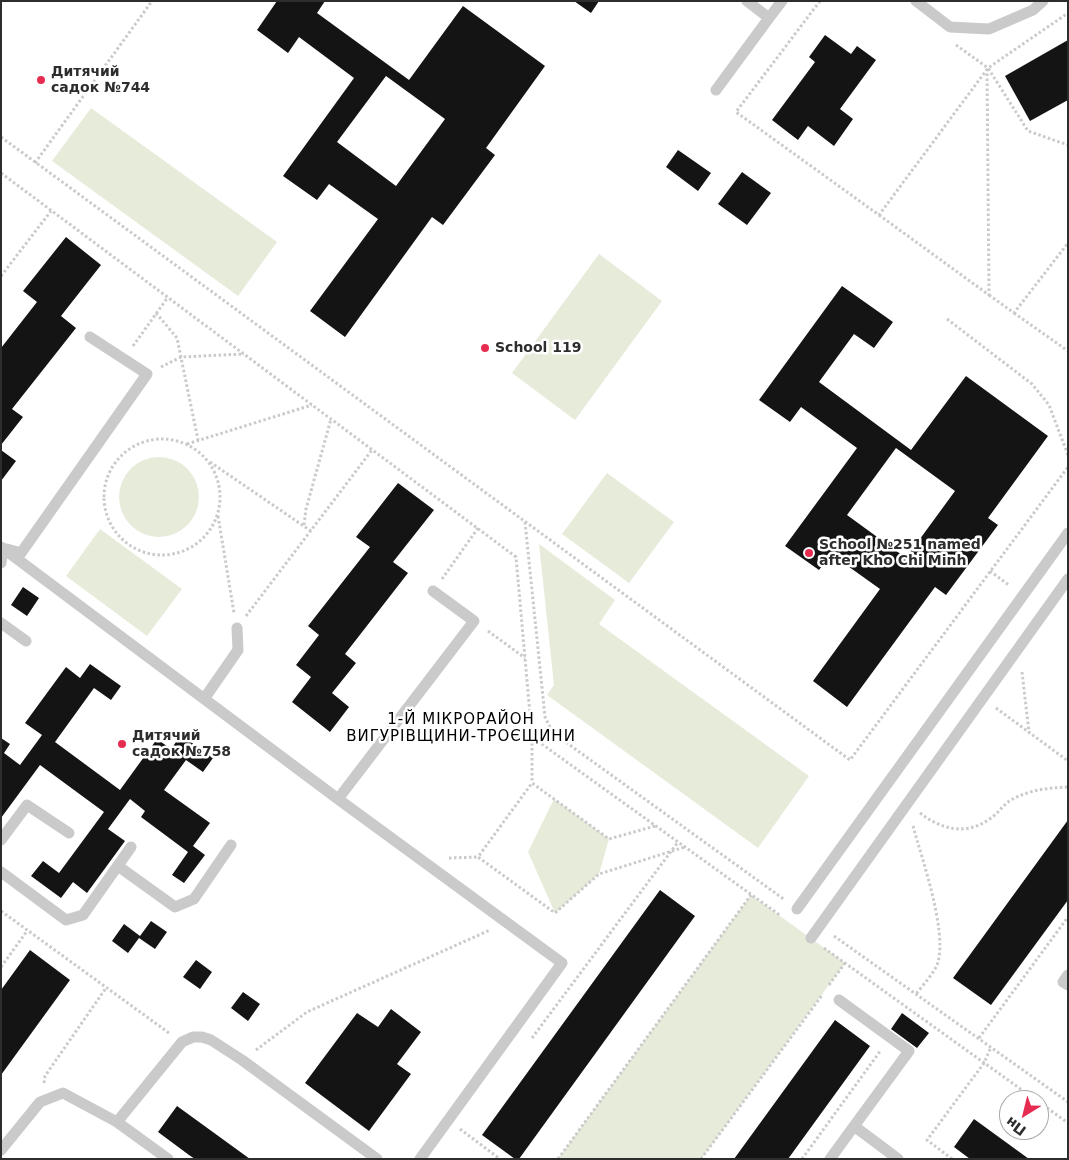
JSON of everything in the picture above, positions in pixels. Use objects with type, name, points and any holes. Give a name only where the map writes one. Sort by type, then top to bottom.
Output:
[{"type":"lane","points":[[747,1],[769,18]]},
{"type":"lane","points":[[716,90],[782,1]]},
{"type":"lane","points":[[916,1],[950,27],[989,29],[1033,10],[1043,1]]},
{"type":"lane","points":[[2,548],[21,553],[147,374],[90,337]]},
{"type":"lane","points":[[797,909],[1068,533]]},
{"type":"lane","points":[[1,563],[2,548]]},
{"type":"lane","points":[[2,548],[338,799],[562,963],[420,1159]]},
{"type":"lane","points":[[811,938],[1068,579]]},
{"type":"lane","points":[[338,799],[474,621],[433,591]]},
{"type":"lane","points":[[1,623],[26,642]]},
{"type":"lane","points":[[204,699],[238,650],[236,628]]},
{"type":"lane","points":[[1,840],[27,805],[69,833]]},
{"type":"lane","points":[[118,866],[175,907],[194,899],[231,844]]},
{"type":"lane","points":[[1,872],[66,920],[84,914],[131,847]]},
{"type":"lane","points":[[1068,975],[1063,982],[1068,986]]},
{"type":"lane","points":[[830,1159],[908,1051],[839,1000]]},
{"type":"lane","points":[[117,1122],[182,1042],[193,1036],[202,1037],[242,1060],[377,1159]]},
{"type":"lane","points":[[1,1150],[40,1102],[63,1093],[117,1122],[168,1159]]},
{"type":"lane","points":[[854,1126],[898,1159]]},
{"type":"path","points":[[35,162],[152,1]]},
{"type":"path","points":[[820,1],[736,112],[1068,351]]},
{"type":"path","points":[[878,215],[988,68],[1068,13]]},
{"type":"path","points":[[988,68],[1028,131],[1068,145]]},
{"type":"path","points":[[988,68],[989,295]]},
{"type":"path","points":[[1,137],[850,760],[1068,467]]},
{"type":"path","points":[[1,174],[516,556],[532,737],[532,783],[478,857],[555,913],[599,874],[685,847]]},
{"type":"path","points":[[1,276],[51,211]]},
{"type":"path","points":[[1014,313],[1068,243]]},
{"type":"path","points":[[124,359],[168,297]]},
{"type":"path","points":[[156,313],[177,338],[198,440]]},
{"type":"path","points":[[947,319],[1032,384],[1049,405],[1068,455]]},
{"type":"path","points":[[147,374],[181,357],[244,354]]},
{"type":"path","points":[[187,444],[312,405]]},
{"type":"path","points":[[304,526],[306,509],[331,419]]},
{"type":"path","points":[[159,438],[173,439],[187,444],[199,451],[216,474],[220,488],[220,502],[212,528],[197,543],[179,553],[151,554],[138,550],[126,543],[116,533],[109,521],[104,493],[106,479],[112,466],[132,446],[145,441],[159,438]]},
{"type":"path","points":[[236,628],[372,450]]},
{"type":"path","points":[[208,462],[310,530]]},
{"type":"path","points":[[217,515],[236,628]]},
{"type":"path","points":[[525,522],[546,718],[553,733],[797,909]]},
{"type":"path","points":[[433,591],[478,528]]},
{"type":"path","points":[[990,571],[1023,595]]},
{"type":"path","points":[[474,621],[525,658]]},
{"type":"path","points":[[1019,647],[1029,732]]},
{"type":"path","points":[[982,698],[1068,760]]},
{"type":"path","points":[[532,737],[1022,1090]]},
{"type":"path","points":[[532,783],[609,839],[656,826]]},
{"type":"path","points":[[907,804],[931,821],[950,828],[974,828],[992,818],[1009,802],[1041,788],[1068,786]]},
{"type":"path","points":[[907,804],[932,893],[940,937],[938,963],[916,994]]},
{"type":"path","points":[[528,1043],[678,842]]},
{"type":"path","points":[[558,1159],[751,895]]},
{"type":"path","points":[[1,911],[182,1042]]},
{"type":"path","points":[[979,1038],[1068,917]]},
{"type":"path","points":[[242,1060],[308,1012],[506,923]]},
{"type":"path","points":[[820,925],[1068,1102]]},
{"type":"path","points":[[1,967],[28,930]]},
{"type":"path","points":[[701,1159],[845,963]]},
{"type":"path","points":[[40,1102],[45,1076],[106,988]]},
{"type":"path","points":[[802,1159],[890,1038]]},
{"type":"path","points":[[952,1159],[927,1140],[984,1063],[992,1047]]},
{"type":"path","points":[[1049,1109],[1068,1123]]},
{"type":"path","points":[[448,1120],[500,1159]]},
{"type":"path","points":[[457,1138],[468,1123]]},
{"type":"green space","points":[[91,108],[277,242],[238,296],[52,161]]},
{"type":"green space","points":[[599,254],[662,301],[575,420],[512,373]]},
{"type":"green space","points":[[151,457],[167,457],[181,463],[193,475],[199,489],[199,505],[193,519],[181,531],[167,537],[151,537],[137,531],[125,519],[119,505],[119,489],[125,475],[137,463]]},
{"type":"green space","points":[[607,473],[674,522],[629,583],[562,534]]},
{"type":"green space","points":[[100,529],[182,589],[147,636],[66,576]]},
{"type":"green space","points":[[539,544],[615,600],[599,624],[809,776],[758,848],[547,695],[554,685]]},
{"type":"green space","points":[[554,799],[609,839],[599,874],[555,913],[528,852]]},
{"type":"green space","points":[[751,895],[845,963],[701,1159],[558,1159]]},
{"type":"building","points":[[277,1],[325,1],[317,13],[409,80],[463,6],[545,66],[486,148],[495,155],[443,225],[432,217],[345,337],[310,311],[378,219],[329,184],[317,200],[283,176],[354,78],[299,37],[288,53],[257,30]],"holes":[[[386,76],[445,119],[396,186],[337,142]]]},
{"type":"building","points":[[574,1],[599,1],[591,13]]},
{"type":"building","points":[[825,35],[851,54],[857,46],[876,60],[840,109],[853,119],[834,146],[808,126],[798,140],[772,120],[815,62],[809,57]]},
{"type":"building","points":[[1068,40],[1068,100],[1030,121],[1005,76]]},
{"type":"building","points":[[678,150],[711,173],[698,191],[666,167]]},
{"type":"building","points":[[742,172],[771,193],[747,225],[718,204]]},
{"type":"building","points":[[66,237],[101,265],[61,316],[76,328],[12,409],[23,417],[1,445],[1,348],[37,302],[23,291]]},
{"type":"building","points":[[842,286],[893,322],[874,348],[854,334],[819,382],[911,450],[966,376],[1048,436],[988,518],[998,525],[946,595],[935,587],[847,707],[813,681],[880,589],[831,554],[819,570],[785,546],[857,448],[801,407],[790,422],[759,400]],"holes":[[[896,448],[955,491],[906,558],[847,515]]]},
{"type":"building","points":[[1,450],[16,461],[1,481]]},
{"type":"building","points":[[398,483],[434,510],[393,562],[408,573],[345,654],[356,663],[332,693],[349,707],[330,732],[292,702],[311,677],[296,665],[319,635],[308,626],[370,547],[356,537]]},
{"type":"building","points":[[23,587],[39,598],[27,616],[11,605]]},
{"type":"building","points":[[90,664],[121,686],[111,700],[94,688],[55,742],[120,790],[157,739],[171,749],[181,735],[213,758],[203,772],[186,760],[164,790],[210,823],[193,846],[205,855],[184,883],[172,875],[188,852],[141,817],[145,811],[130,799],[108,829],[125,841],[87,893],[73,882],[61,898],[31,876],[43,861],[59,873],[104,812],[40,765],[1,818],[1,738],[10,744],[4,753],[20,765],[42,735],[25,723],[66,667],[80,678]]},
{"type":"building","points":[[1068,820],[1068,900],[991,1005],[953,978]]},
{"type":"building","points":[[660,890],[695,916],[519,1159],[515,1159],[482,1135]]},
{"type":"building","points":[[151,921],[167,932],[155,949],[139,938],[128,953],[112,941],[124,924],[140,936]]},
{"type":"building","points":[[30,950],[70,980],[1,1075],[1,990]]},
{"type":"building","points":[[196,960],[212,972],[200,989],[183,977]]},
{"type":"building","points":[[243,992],[260,1004],[248,1021],[231,1008]]},
{"type":"building","points":[[391,1009],[421,1032],[397,1064],[411,1074],[369,1131],[305,1083],[357,1013],[378,1027]]},
{"type":"building","points":[[902,1013],[929,1033],[917,1048],[891,1029]]},
{"type":"building","points":[[835,1020],[870,1046],[788,1159],[734,1159]]},
{"type":"building","points":[[177,1106],[250,1159],[195,1159],[189,1155],[158,1132]]},
{"type":"building","points":[[974,1119],[999,1137],[999,1140],[1003,1140],[1029,1159],[970,1159],[954,1147]]},
{"type":"place","name":"Дитячий садок №744","points":[[41,80]]},
{"type":"place","name":"School 119","points":[[485,348]]},
{"type":"place","name":"School №251 named after Kho Chi Minh","points":[[809,553]]},
{"type":"place","name":"Дитячий садок №758","points":[[122,744]]},
{"type":"district","name":"1-Й МІКРОРАЙОН ВИГУРІВЩИНИ-ТРОЄЩИНИ","points":[[461,728]]}]
